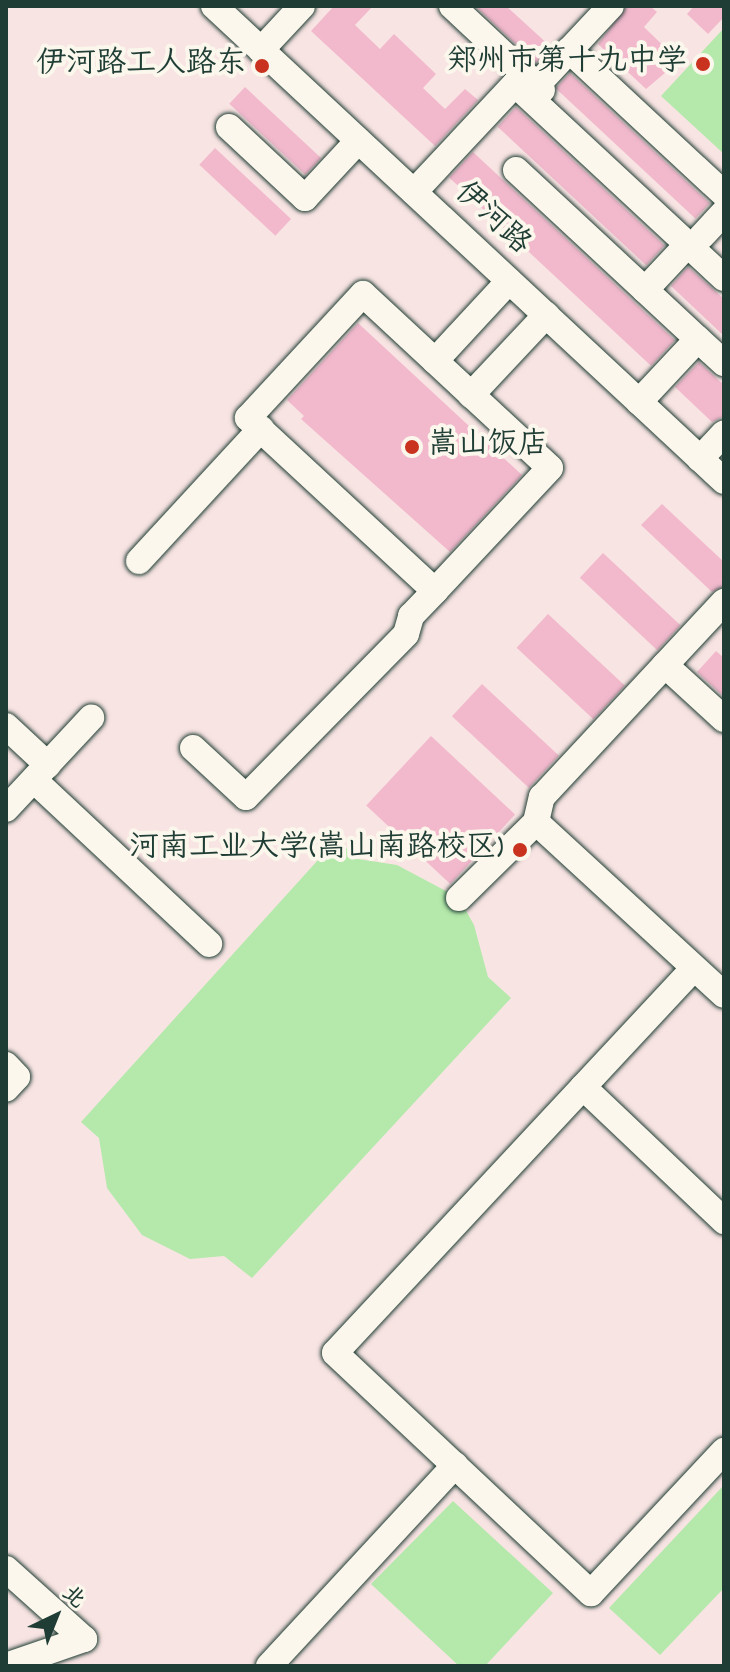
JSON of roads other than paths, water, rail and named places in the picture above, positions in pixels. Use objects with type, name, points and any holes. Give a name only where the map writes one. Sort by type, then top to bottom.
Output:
[{"type":"street","name":"伊河路","points":[[214,6],[724,481]]},
{"type":"street","points":[[261,50],[302,6]]},
{"type":"street","points":[[452,6],[694,240],[724,278]]},
{"type":"street","points":[[537,85],[611,6]]},
{"type":"street","points":[[569,50],[724,194]]},
{"type":"street","points":[[414,192],[515,84],[694,240],[724,258]]},
{"type":"street","points":[[229,127],[305,198],[358,141]]},
{"type":"street","points":[[516,170],[724,363]]},
{"type":"street","points":[[645,290],[724,212]]},
{"type":"street","points":[[435,361],[509,281]]},
{"type":"street","points":[[193,748],[246,797],[406,634],[411,616],[435,591],[550,468],[363,294],[248,418],[435,591]]},
{"type":"street","points":[[471,395],[546,315]]},
{"type":"street","points":[[639,402],[698,339]]},
{"type":"street","points":[[139,561],[261,429]]},
{"type":"street","points":[[700,459],[724,433]]},
{"type":"street","points":[[459,898],[536,822],[542,797],[665,665],[718,619]]},
{"type":"street","points":[[665,665],[724,719]]},
{"type":"street","points":[[6,809],[91,718]]},
{"type":"street","points":[[6,726],[41,772],[209,944]]},
{"type":"street","points":[[536,822],[724,995]]},
{"type":"street","points":[[694,968],[335,1353],[591,1593],[722,1456]]},
{"type":"street","points":[[6,1065],[17,1077],[6,1089]]},
{"type":"street","points":[[583,1087],[720,1208]]},
{"type":"street","points":[[269,1666],[455,1465]]},
{"type":"street","points":[[6,1569],[84,1639],[6,1666]]},
{"type":"place","name":"郑州市第十九中学","points":[[703,64]]},
{"type":"place","name":"伊河路工人路东","points":[[262,66]]},
{"type":"place","name":"嵩山饭店","points":[[412,447]]},
{"type":"place","name":"河南工业大学(嵩山南路校区)","points":[[520,850]]}]
